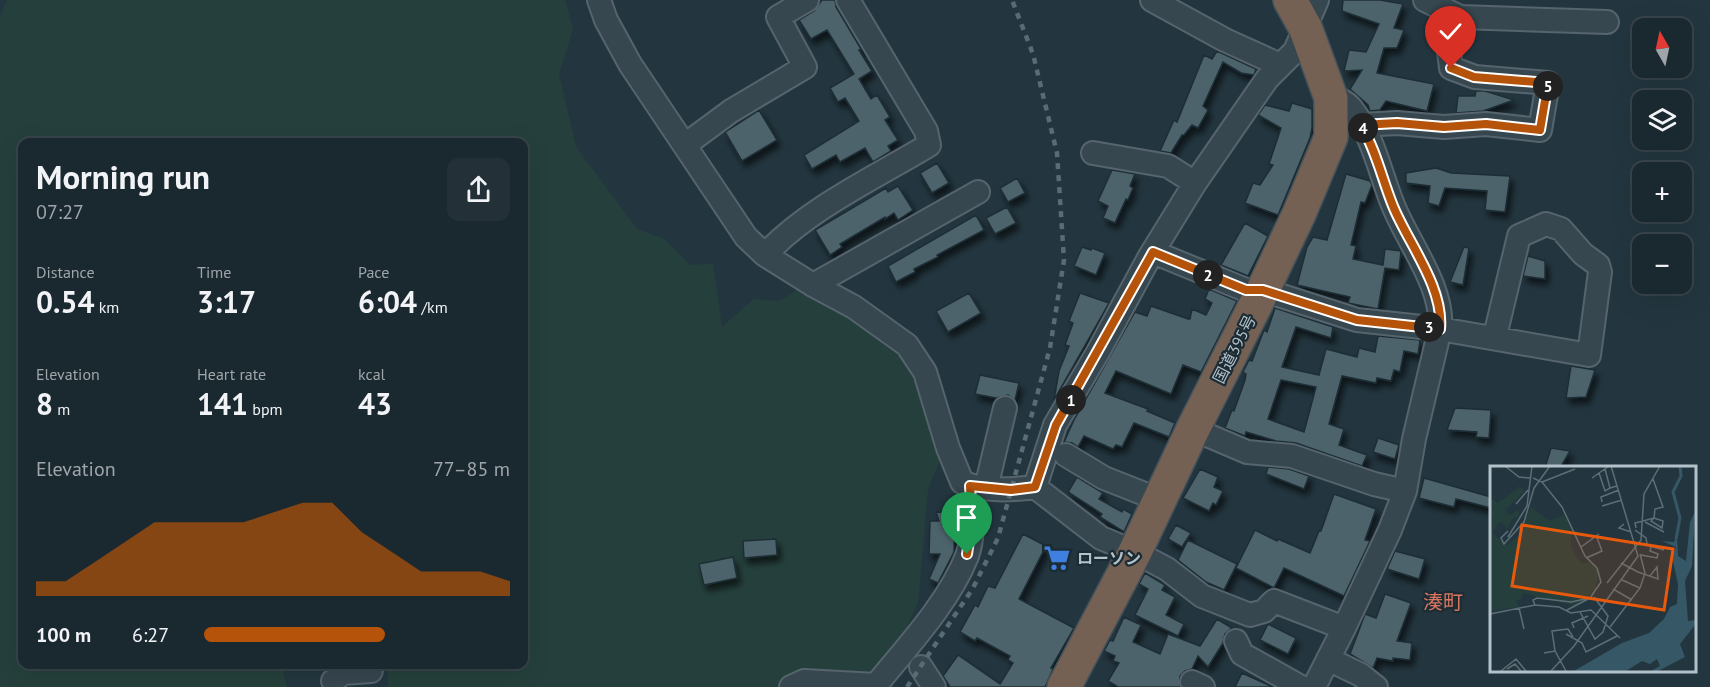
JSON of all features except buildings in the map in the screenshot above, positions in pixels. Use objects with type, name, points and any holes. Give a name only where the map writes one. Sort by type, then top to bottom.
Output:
[{"type":"highway","name":"国道395号","points":[[1064,687],[1136,552],[1193,429],[1299,214],[1331,137],[1331,98],[1304,9]]},
{"type":"street","points":[[599,0],[606,20],[630,64],[746,237],[765,255],[854,307],[907,345],[925,372],[948,448],[962,482],[978,487],[1011,490],[1035,487],[1101,538],[1136,552],[1167,569],[1202,596],[1250,615],[1264,611],[1274,601],[1344,628]]},
{"type":"street","points":[[684,145],[731,111],[805,67],[778,17],[807,0]]},
{"type":"street","points":[[765,255],[779,240],[817,212],[929,145],[926,131],[848,0]]},
{"type":"street","points":[[1152,0],[1224,40],[1280,65]]},
{"type":"street","points":[[1425,0],[1460,17],[1607,22]]},
{"type":"street","points":[[1035,487],[1056,425],[1153,252],[1195,183],[1267,79],[1294,51],[1304,9]]},
{"type":"street","points":[[1361,125],[1397,123],[1444,127],[1486,124],[1540,130],[1548,83],[1474,77],[1451,68],[1448,44],[1460,17]]},
{"type":"street","points":[[1314,687],[1390,530],[1405,491],[1414,439],[1442,314],[1424,266],[1394,208],[1369,139],[1350,107],[1338,98],[1331,98]]},
{"type":"street","points":[[1093,153],[1168,166],[1195,183]]},
{"type":"street","points":[[813,285],[978,192]]},
{"type":"street","points":[[1153,252],[1246,290],[1263,290],[1357,320],[1440,329],[1589,355],[1600,272],[1598,265],[1574,245],[1561,229],[1546,224],[1519,236],[1495,336]]},
{"type":"street","points":[[791,687],[804,681],[875,686],[940,606],[967,554],[978,487],[1005,408]]},
{"type":"street","points":[[1193,429],[1247,452],[1292,456],[1374,484],[1405,491]]},
{"type":"street","points":[[1066,455],[1104,478],[1160,500]]},
{"type":"street","points":[[1236,641],[1242,654],[1301,687]]},
{"type":"street","points":[[1328,659],[1361,675],[1376,687]]},
{"type":"street","points":[[921,667],[934,687]]},
{"type":"street","points":[[332,677],[343,673],[370,671]]},
{"type":"green space","points":[[7,0],[565,0],[573,29],[559,74],[576,147],[637,229],[664,239],[690,265],[713,264],[722,327],[754,299],[780,301],[804,286],[928,359],[942,455],[928,489],[918,602],[899,646],[872,675],[822,687],[388,687],[387,669],[528,669],[528,138],[18,138],[18,669],[283,669],[287,687],[0,687],[0,16]]},
{"type":"railway","points":[[907,687],[973,588],[998,538],[1050,348],[1064,260],[1057,153],[1033,54],[1012,0]]},
{"type":"place","name":"ローソン","points":[[1057,558]]},
{"type":"district","name":"湊町","points":[[1443,602]]},
{"type":"route","points":[[967,554],[972,523],[970,486],[1011,490],[1035,487],[1056,425],[1153,252],[1246,290],[1263,290],[1357,320],[1440,329],[1442,314],[1424,266],[1394,208],[1369,139],[1361,125],[1397,123],[1444,127],[1486,124],[1540,130],[1548,83],[1474,77],[1451,68]]}]
